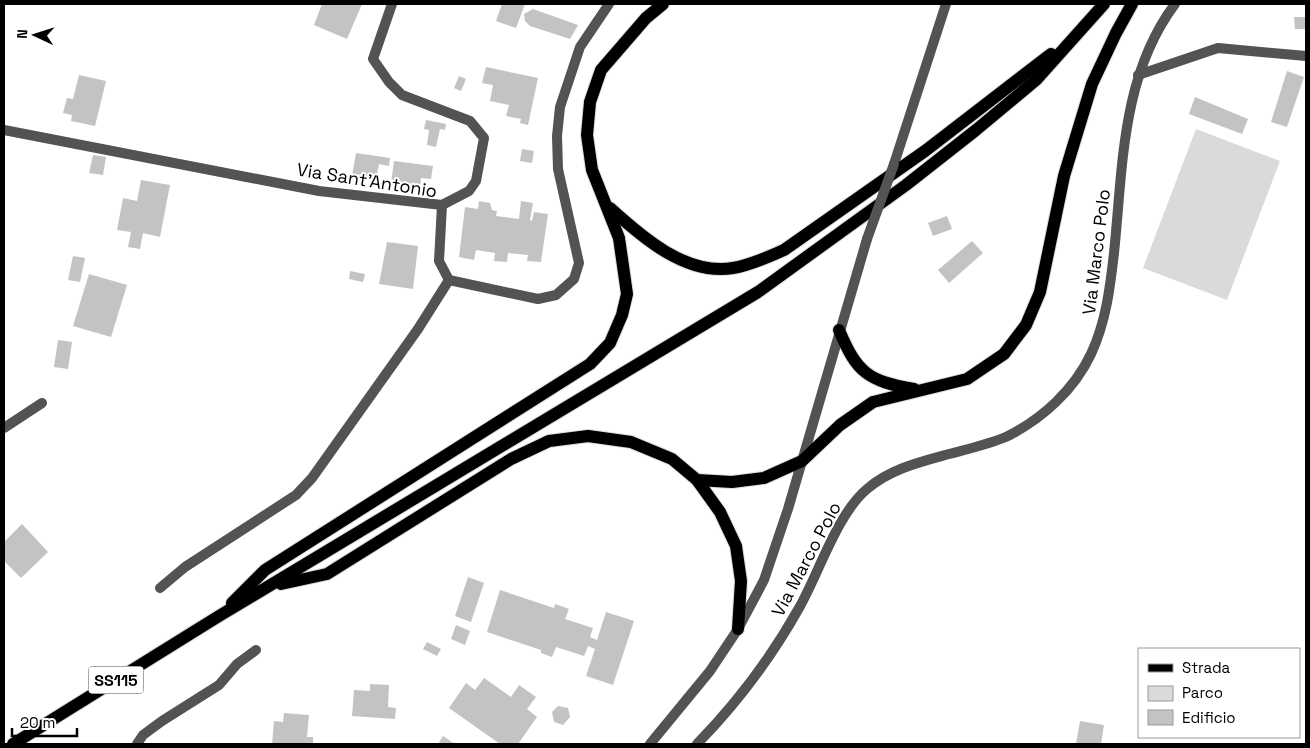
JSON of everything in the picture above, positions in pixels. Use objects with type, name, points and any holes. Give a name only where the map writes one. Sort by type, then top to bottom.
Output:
[{"type":"main road","points":[[219,616],[265,570],[590,364],[610,343],[622,315],[627,294],[619,238],[608,206],[592,170],[587,135],[590,102],[601,70],[646,18],[663,4]]},
{"type":"main road","points":[[219,616],[758,292],[906,185],[976,130],[1036,80],[1104,4]]},
{"type":"main road","points":[[697,480],[732,482],[764,478],[802,460],[840,425],[873,402],[918,389],[967,379],[1004,354],[1026,325],[1040,292],[1064,176],[1092,84],[1132,4]]},
{"type":"main road","points":[[608,206],[633,229],[676,258],[704,266],[732,268],[762,260],[784,250],[926,151],[1078,34]]},
{"type":"main road","points":[[840,330],[851,358],[870,376],[886,384],[918,389]]},
{"type":"main road","points":[[271,586],[327,574],[511,459],[549,441],[588,436],[631,442],[672,459],[697,480],[720,512],[736,546],[741,581],[738,629]]},
{"type":"main road","name":"SS115","points":[[13,744],[219,616]]},
{"type":"street","points":[[392,4],[373,59],[389,82],[402,95],[470,121],[484,138],[476,181],[469,191],[442,205]]},
{"type":"street","points":[[160,588],[185,567],[296,495],[312,478],[418,329],[449,280],[538,299],[556,295],[574,279],[579,263],[558,169],[557,136],[560,107],[580,47],[609,4]]},
{"type":"street","points":[[650,744],[710,671],[738,629],[764,580],[802,460],[867,239],[894,164],[946,4]]},
{"type":"street","name":"Via Marco Polo","points":[[697,744],[724,716],[770,655],[800,606],[841,524],[855,501],[868,488],[905,466],[1006,437],[1027,424],[1073,385],[1104,323],[1110,289],[1125,133],[1131,100],[1149,45],[1175,4]]},
{"type":"street","points":[[1138,75],[1218,48],[1306,56]]},
{"type":"street","name":"Via Sant'Antonio","points":[[4,130],[319,191],[442,205],[439,261],[449,280]]},
{"type":"street","points":[[4,428],[42,402]]},
{"type":"street","points":[[137,744],[143,735],[156,725],[219,685],[237,664],[256,650]]},
{"type":"green space","points":[[1196,129],[1280,161],[1227,300],[1143,268]]},
{"type":"building","points":[[322,4],[362,4],[347,39],[314,25]]},
{"type":"building","points":[[502,4],[525,4],[516,28],[496,21]]},
{"type":"building","points":[[533,9],[578,25],[570,39],[530,26],[525,21],[524,14]]},
{"type":"building","points":[[1294,17],[1306,17],[1306,29],[1295,29]]},
{"type":"building","points":[[486,67],[538,78],[528,125],[520,123],[521,119],[506,116],[509,105],[490,101],[493,85],[482,83]]},
{"type":"building","points":[[1287,71],[1304,77],[1287,127],[1271,122]]},
{"type":"building","points":[[79,75],[106,81],[95,126],[71,121],[72,115],[63,113],[67,98],[73,99]]},
{"type":"building","points":[[459,76],[466,79],[461,91],[454,88]]},
{"type":"building","points":[[1195,97],[1248,119],[1242,134],[1189,114]]},
{"type":"building","points":[[426,120],[446,124],[445,130],[440,129],[436,147],[427,145],[429,130],[424,129]]},
{"type":"building","points":[[522,149],[534,151],[532,163],[520,161]]},
{"type":"building","points":[[356,153],[390,158],[389,166],[379,164],[376,180],[352,176]]},
{"type":"building","points":[[93,155],[106,157],[103,175],[89,173]]},
{"type":"building","points":[[394,161],[433,166],[431,179],[421,178],[420,187],[391,184]]},
{"type":"building","points":[[141,180],[170,185],[160,237],[143,233],[140,249],[128,247],[131,232],[117,230],[123,198],[137,201]]},
{"type":"building","points":[[479,201],[490,203],[492,210],[497,211],[496,216],[519,219],[521,201],[533,203],[530,220],[532,221],[534,212],[548,214],[541,262],[527,261],[528,255],[508,253],[507,262],[494,261],[495,253],[476,250],[474,260],[459,257],[465,207],[478,209]]},
{"type":"building","points":[[947,216],[952,229],[933,236],[928,223]]},
{"type":"building","points":[[972,241],[983,253],[949,283],[938,270]]},
{"type":"building","points":[[387,242],[418,246],[413,289],[379,284]]},
{"type":"building","points":[[73,256],[85,258],[80,282],[68,280]]},
{"type":"building","points":[[350,271],[365,274],[363,282],[349,279]]},
{"type":"building","points":[[89,274],[127,285],[111,337],[73,326]]},
{"type":"building","points":[[58,340],[72,342],[68,369],[54,367]]},
{"type":"building","points":[[22,524],[48,552],[21,578],[4,561],[4,542]]},
{"type":"building","points":[[468,577],[484,583],[471,622],[455,616]]},
{"type":"building","points":[[500,590],[554,608],[555,604],[569,609],[565,619],[593,628],[590,637],[597,640],[606,612],[634,621],[613,685],[586,676],[595,649],[588,646],[584,656],[556,647],[552,657],[541,653],[541,650],[487,632]]},
{"type":"building","points":[[456,625],[470,631],[465,645],[451,639]]},
{"type":"building","points":[[427,642],[441,649],[437,656],[423,649]]},
{"type":"building","points":[[484,678],[511,697],[519,685],[536,697],[527,709],[537,717],[518,744],[500,744],[449,708],[466,683],[475,690]]},
{"type":"building","points":[[370,684],[389,685],[388,707],[396,708],[395,719],[352,716],[354,690],[370,691]]},
{"type":"building","points":[[558,706],[568,708],[570,717],[563,725],[554,722],[552,712]]},
{"type":"building","points":[[284,713],[309,715],[307,737],[313,737],[313,744],[272,744],[274,721],[283,722]]},
{"type":"building","points":[[1080,721],[1104,725],[1101,744],[1076,744]]},
{"type":"building","points":[[443,736],[455,744],[438,744]]}]
